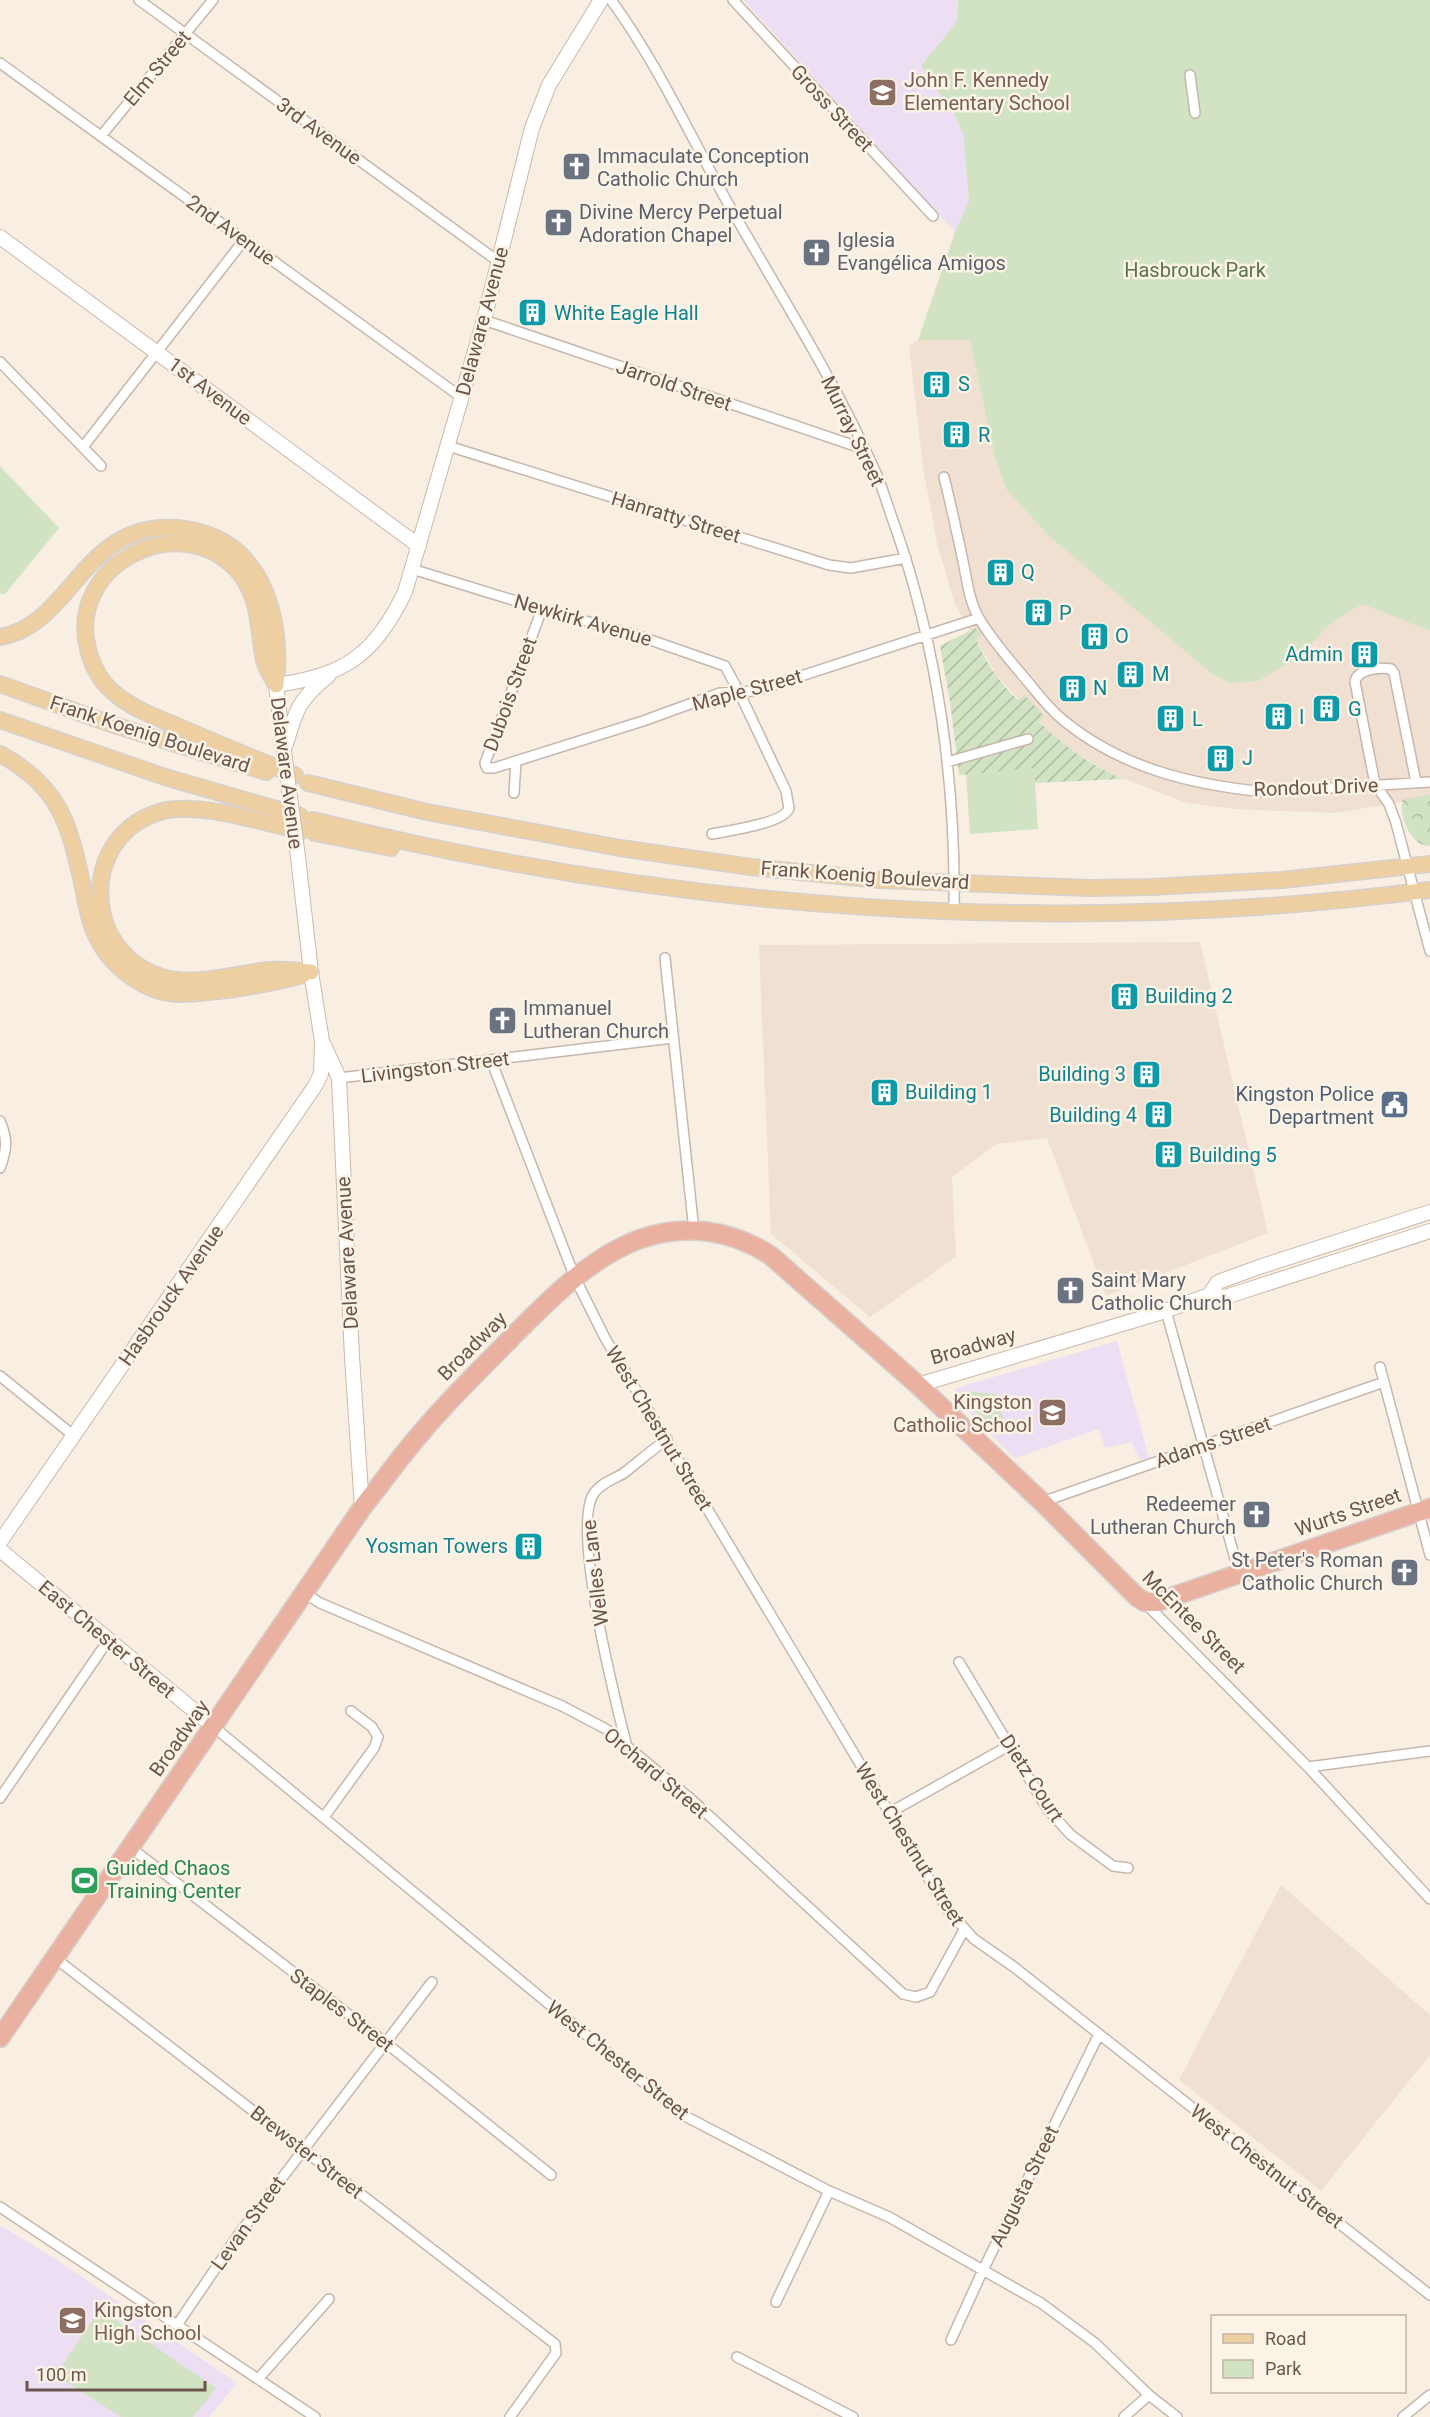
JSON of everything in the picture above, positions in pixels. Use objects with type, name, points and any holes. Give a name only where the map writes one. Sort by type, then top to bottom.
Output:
[{"type":"highway","name":"Broadway","points":[[0,2038],[6,2017],[55,1958],[306,1594],[362,1508],[454,1395],[538,1311],[575,1278],[611,1254],[639,1240],[673,1231],[728,1234],[752,1243],[770,1255],[918,1385]]},
{"type":"highway","name":"McEntee Street","points":[[918,1385],[1145,1602]]},
{"type":"highway","name":"Wurts Street","points":[[1145,1602],[1157,1602],[1424,1510]]},
{"type":"main road","points":[[0,637],[16,633],[42,616],[89,564],[115,543],[147,531],[178,528],[194,530],[209,534],[236,550],[256,573],[272,615],[278,658],[276,685]]},
{"type":"main road","points":[[276,685],[264,661],[258,618],[251,593],[237,570],[215,554],[203,548],[178,543],[150,547],[124,558],[112,567],[96,588],[87,614],[87,644],[96,670],[112,692],[136,708],[303,780]]},
{"type":"main road","name":"Frank Koenig Boulevard","points":[[0,684],[154,738],[326,788],[490,824],[682,858],[818,875],[933,884],[1090,888],[1281,880],[1430,864]]},
{"type":"main road","name":"Frank Koenig Boulevard","points":[[0,720],[307,825],[484,858],[677,889],[815,903],[954,911],[1081,913],[1287,904],[1423,891]]},
{"type":"main road","points":[[0,754],[30,773],[62,812],[74,846],[94,931],[109,957],[133,978],[156,989],[181,994],[274,984],[311,972]]},
{"type":"main road","points":[[307,825],[190,809],[164,811],[151,815],[138,822],[115,844],[102,870],[99,900],[106,927],[119,949],[140,968],[160,977],[188,980],[273,970],[311,972]]},
{"type":"street","name":"3rd Avenue","points":[[139,0],[500,262]]},
{"type":"street","name":"Elm Street","points":[[101,136],[213,0]]},
{"type":"street","name":"Delaware Avenue","points":[[362,1508],[352,1358],[339,1078],[322,1041],[311,972],[276,685],[333,672],[352,662],[380,635],[402,598],[484,320],[500,262],[521,167],[540,105],[556,73],[602,0]]},
{"type":"street","name":"Murray Street","points":[[611,0],[660,78],[710,171],[812,349],[877,475],[906,558],[938,697],[947,762],[954,911]]},
{"type":"street","name":"Gross Street","points":[[733,0],[933,216]]},
{"type":"street","name":"2nd Avenue","points":[[0,63],[461,397]]},
{"type":"street","points":[[1190,75],[1195,113]]},
{"type":"street","name":"1st Avenue","points":[[0,237],[419,546]]},
{"type":"street","points":[[83,447],[244,240]]},
{"type":"street","name":"Jarrold Street","points":[[484,320],[864,449]]},
{"type":"street","points":[[0,362],[101,466]]},
{"type":"street","name":"Hanratty Street","points":[[448,446],[830,565],[851,568],[906,558]]},
{"type":"street","name":"Rondout Drive","points":[[944,477],[971,598],[979,618],[1013,664],[1063,720],[1103,748],[1144,768],[1186,781],[1266,792],[1430,782]]},
{"type":"street","name":"Newkirk Avenue","points":[[412,569],[639,636],[720,663],[728,671],[739,692],[786,791],[788,812],[774,820],[712,834]]},
{"type":"street","name":"Dubois Street","points":[[499,766],[487,768],[485,763],[542,609]]},
{"type":"street","points":[[925,635],[979,618]]},
{"type":"street","name":"Maple Street","points":[[499,766],[643,721],[720,693],[755,691],[925,635]]},
{"type":"street","points":[[1416,782],[1394,673],[1391,669],[1384,668],[1360,673],[1356,676],[1355,682],[1375,784],[1389,804],[1409,866],[1423,891],[1430,951]]},
{"type":"street","points":[[284,752],[294,717],[301,703],[308,692],[333,672]]},
{"type":"street","points":[[947,762],[1028,740]]},
{"type":"street","points":[[514,793],[516,761]]},
{"type":"street","points":[[665,958],[694,1231]]},
{"type":"street","name":"Livingston Street","points":[[339,1078],[674,1038]]},
{"type":"street","name":"Hasbrouck Avenue","points":[[0,1542],[315,1086],[321,1074],[322,1041]]},
{"type":"street","name":"West Chestnut Street","points":[[491,1060],[575,1278],[605,1338],[947,1909],[964,1930],[1430,2295]]},
{"type":"street","points":[[0,1122],[6,1135],[7,1149],[0,1168]]},
{"type":"street","name":"Broadway","points":[[1209,1295],[1218,1282],[1430,1212]]},
{"type":"street","name":"Broadway","points":[[918,1385],[1166,1311],[1209,1295],[1225,1297],[1430,1231]]},
{"type":"street","points":[[1166,1311],[1239,1573]]},
{"type":"street","points":[[1380,1367],[1424,1510],[1430,1555]]},
{"type":"street","points":[[0,1376],[74,1436]]},
{"type":"street","name":"Adams Street","points":[[1042,1503],[1384,1382]]},
{"type":"street","name":"Welles Lane","points":[[626,1743],[607,1665],[588,1557],[586,1524],[588,1506],[594,1492],[667,1439]]},
{"type":"street","name":"East Chester Street","points":[[0,1550],[214,1727]]},
{"type":"street","name":"Orchard Street","points":[[306,1594],[562,1706],[606,1729],[626,1743],[692,1800],[903,1994],[916,1997],[930,1992],[964,1930]]},
{"type":"street","name":"McEntee Street","points":[[1145,1602],[1308,1767],[1430,1899]]},
{"type":"street","points":[[0,1798],[109,1639]]},
{"type":"street","name":"Dietz Court","points":[[959,1662],[1048,1810],[1071,1835],[1113,1866],[1128,1868]]},
{"type":"street","points":[[324,1817],[374,1748],[378,1737],[372,1727],[351,1711]]},
{"type":"street","name":"West Chester Street","points":[[214,1727],[683,2115],[829,2191],[889,2217],[1041,2303],[1095,2343],[1149,2395],[1177,2417]]},
{"type":"street","points":[[889,1813],[1010,1746]]},
{"type":"street","points":[[1308,1767],[1430,1751]]},
{"type":"street","name":"Staples Street","points":[[131,1848],[386,2043],[551,2175]]},
{"type":"street","name":"Brewster Street","points":[[55,1958],[554,2343],[557,2348],[556,2353],[510,2417]]},
{"type":"street","name":"Levan Street","points":[[177,2325],[239,2234],[432,1982]]},
{"type":"street","name":"Augusta Street","points":[[951,2340],[1099,2034]]},
{"type":"street","points":[[776,2302],[829,2191]]},
{"type":"street","points":[[0,2207],[315,2417]]},
{"type":"street","points":[[258,2379],[329,2299]]},
{"type":"street","points":[[737,2357],[854,2417]]},
{"type":"street","points":[[1124,2417],[1149,2395]]},
{"type":"street","points":[[1403,2417],[1430,2395]]},
{"type":"shaded area","name":"John F. Kennedy Elementary School","points":[[743,0],[958,0],[957,21],[921,66],[956,118],[963,134],[969,201],[955,232]]},
{"type":"shaded area","points":[[918,340],[970,340],[994,454],[1006,489],[1158,628],[1300,656],[1331,623],[1362,604],[1430,631],[1430,797],[1336,813],[1235,809],[1187,803],[1109,773],[1056,739],[998,677],[955,605],[937,543],[923,467],[909,346]]},
{"type":"shaded area","points":[[1200,942],[1268,1233],[1106,1296],[1047,1138],[997,1144],[952,1177],[956,1257],[870,1317],[771,1234],[759,945]]},
{"type":"shaded area","name":"Kingston Catholic School","points":[[1117,1341],[1149,1458],[1140,1460],[1131,1442],[1105,1448],[1099,1429],[1015,1458],[954,1398],[956,1388]]},
{"type":"shaded area","points":[[1281,1885],[1430,2015],[1430,2055],[1321,2191],[1179,2080]]},
{"type":"shaded area","name":"Kingston High School","points":[[0,2225],[57,2260],[237,2383],[209,2417],[0,2417]]},
{"type":"green space","name":"Hasbrouck Park","points":[[958,0],[1430,0],[1430,631],[1362,604],[1331,623],[1300,656],[1258,681],[1230,683],[1211,673],[1051,538],[1006,489],[994,454],[970,340],[918,340],[955,232],[969,201],[963,134],[956,118],[921,66],[957,21]]},
{"type":"green space","points":[[0,466],[59,528],[5,594],[0,594]]},
{"type":"green space","points":[[975,628],[982,634],[976,640],[994,672],[1018,700],[1025,695],[1044,716],[1039,722],[1078,754],[1123,779],[1035,783],[1034,768],[959,775],[940,646]]},
{"type":"green space","points":[[1034,768],[1038,829],[970,834],[966,773]]},
{"type":"green space","points":[[1430,795],[1430,846],[1417,842],[1412,836],[1404,821],[1402,805],[1403,799]]},
{"type":"green space","points":[[962,1391],[996,1394],[1005,1424],[998,1434],[960,1396]]},
{"type":"green space","points":[[100,2309],[216,2388],[193,2417],[121,2417],[56,2375]]},
{"type":"place","name":"John F. Kennedy Elementary School","points":[[883,92]]},
{"type":"place","name":"Immaculate Conception Catholic Church","points":[[576,167]]},
{"type":"place","name":"Divine Mercy Perpetual Adoration Chapel","points":[[558,223]]},
{"type":"place","name":"Iglesia Evangélica Amigos","points":[[816,252]]},
{"type":"place","name":"White Eagle Hall","points":[[533,313]]},
{"type":"place","name":"S","points":[[937,384]]},
{"type":"place","name":"R","points":[[957,435]]},
{"type":"place","name":"Q","points":[[1000,572]]},
{"type":"place","name":"P","points":[[1038,613]]},
{"type":"place","name":"O","points":[[1094,636]]},
{"type":"place","name":"Admin","points":[[1364,654]]},
{"type":"place","name":"M","points":[[1131,674]]},
{"type":"place","name":"N","points":[[1072,688]]},
{"type":"place","name":"G","points":[[1327,709]]},
{"type":"place","name":"I","points":[[1278,717]]},
{"type":"place","name":"L","points":[[1171,719]]},
{"type":"place","name":"J","points":[[1221,758]]},
{"type":"place","name":"Building 2","points":[[1124,996]]},
{"type":"place","name":"Immanuel Lutheran Church","points":[[502,1020]]},
{"type":"place","name":"Building 3","points":[[1147,1074]]},
{"type":"place","name":"Building 1","points":[[884,1092]]},
{"type":"place","name":"Kingston Police Department","points":[[1395,1105]]},
{"type":"place","name":"Building 4","points":[[1158,1115]]},
{"type":"place","name":"Building 5","points":[[1168,1155]]},
{"type":"place","name":"Saint Mary Catholic Church","points":[[1070,1291]]},
{"type":"place","name":"Kingston Catholic School","points":[[1053,1413]]},
{"type":"place","name":"Redeemer Lutheran Church","points":[[1257,1515]]},
{"type":"place","name":"Yosman Towers","points":[[529,1546]]},
{"type":"place","name":"St Peter's Roman Catholic Church","points":[[1404,1572]]},
{"type":"place","name":"Guided Chaos Training Center","points":[[85,1880]]},
{"type":"place","name":"Kingston High School","points":[[73,2321]]}]
